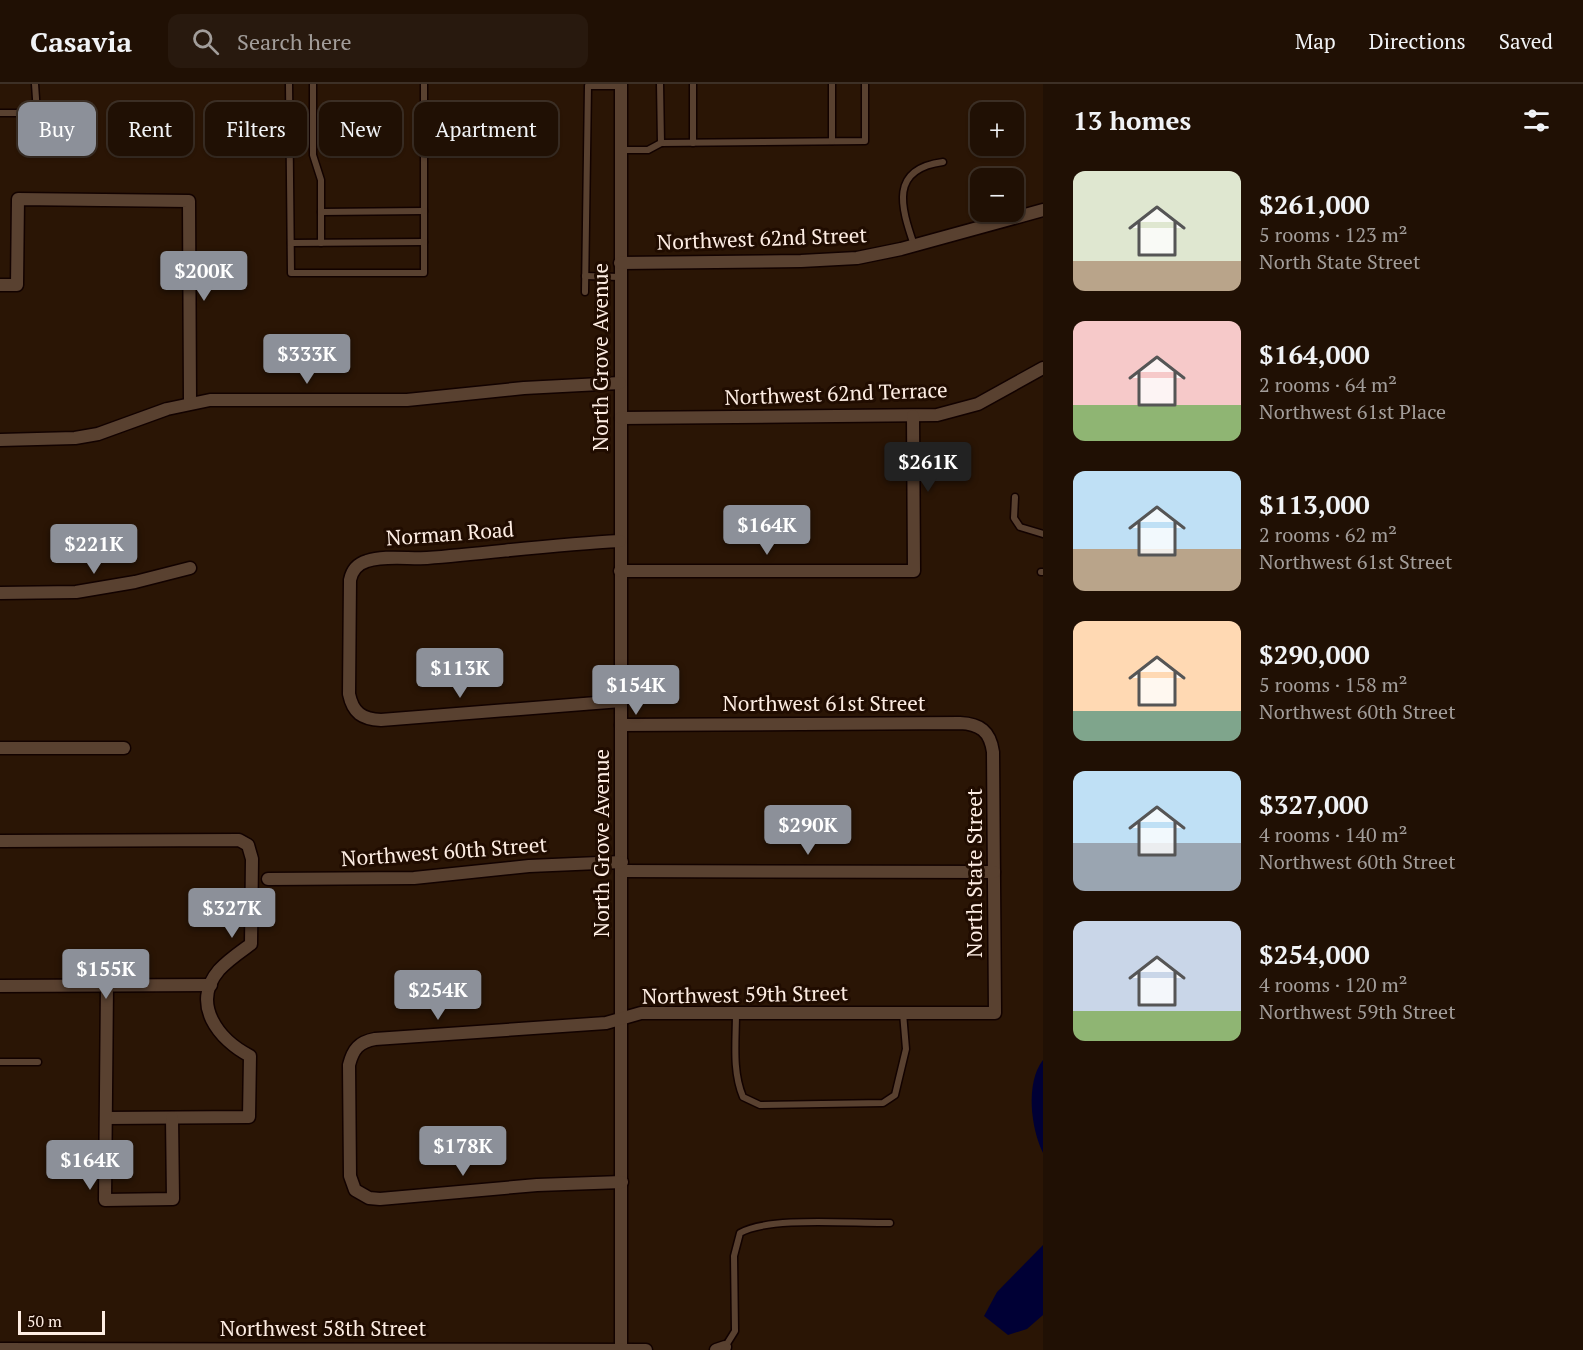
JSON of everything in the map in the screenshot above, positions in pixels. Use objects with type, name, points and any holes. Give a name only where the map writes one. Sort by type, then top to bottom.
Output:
[{"type":"street","name":"North Grove Avenue","points":[[621,85],[621,1349]]},
{"type":"street","points":[[0,285],[17,285],[18,199],[189,201],[190,402]]},
{"type":"street","name":"Northwest 62nd Street","points":[[620,263],[836,261],[881,254],[1043,210]]},
{"type":"street","name":"Northwest 62nd Terrace","points":[[621,418],[937,415],[978,404],[1043,368]]},
{"type":"street","points":[[0,440],[75,438],[98,434],[190,402],[210,400],[407,400],[524,387],[620,383]]},
{"type":"street","points":[[620,572],[914,571],[913,416]]},
{"type":"street","name":"Norman Road","points":[[620,541],[572,543],[428,558],[369,560],[352,572],[350,580],[349,694],[352,706],[359,716],[369,719],[621,700]]},
{"type":"street","points":[[0,593],[86,591],[190,568]]},
{"type":"street","name":"Northwest 61st Street","points":[[621,725],[960,723],[980,726],[988,734]]},
{"type":"street","name":"North State Street","points":[[988,734],[993,752],[995,1013]]},
{"type":"street","points":[[0,748],[124,748]]},
{"type":"street","points":[[0,841],[239,840],[248,845],[252,859],[251,944],[218,971],[211,985],[208,1002],[214,1027],[223,1039],[250,1056],[249,1118],[106,1118]]},
{"type":"street","name":"Northwest 60th Street","points":[[268,879],[404,878],[530,866],[994,872]]},
{"type":"street","points":[[106,985],[105,1200],[173,1199],[172,1118]]},
{"type":"street","points":[[0,986],[211,985]]},
{"type":"street","name":"Northwest 59th Street","points":[[622,1182],[537,1185],[391,1199],[369,1198],[351,1185],[349,1065],[358,1046],[366,1041],[553,1024],[606,1023],[641,1013],[995,1013]]},
{"type":"street","name":"Northwest 58th Street","points":[[0,1349],[646,1350]]},
{"type":"lane","points":[[0,113],[37,113],[35,84]]},
{"type":"lane","points":[[289,84],[291,273],[424,273],[424,84]]},
{"type":"lane","points":[[313,84],[313,155],[321,180],[321,243]]},
{"type":"lane","points":[[660,84],[661,143]]},
{"type":"lane","points":[[693,84],[693,144]]},
{"type":"lane","points":[[831,84],[832,141]]},
{"type":"lane","points":[[621,150],[648,150],[661,143],[865,141],[865,84]]},
{"type":"lane","points":[[585,292],[588,86],[621,85]]},
{"type":"lane","points":[[914,245],[902,211],[905,184],[917,168],[942,162]]},
{"type":"lane","points":[[321,212],[424,211]]},
{"type":"lane","points":[[291,243],[424,242]]},
{"type":"lane","points":[[585,276],[620,277]]},
{"type":"lane","points":[[1015,497],[1014,518],[1020,527],[1043,534]]},
{"type":"lane","points":[[736,1013],[737,1084],[743,1097],[759,1105],[792,1106],[883,1103],[895,1095],[906,1049],[903,1013]]},
{"type":"lane","points":[[0,1062],[38,1062]]},
{"type":"lane","points":[[720,1349],[735,1331],[734,1256],[740,1233],[751,1227],[772,1224],[890,1223]]},
{"type":"shaded area","points":[[1043,1060],[1043,1153],[1035,1132],[1032,1093],[1037,1070]]},
{"type":"shaded area","points":[[1043,1245],[1043,1315],[1027,1329],[1008,1335],[984,1316],[997,1292]]}]
